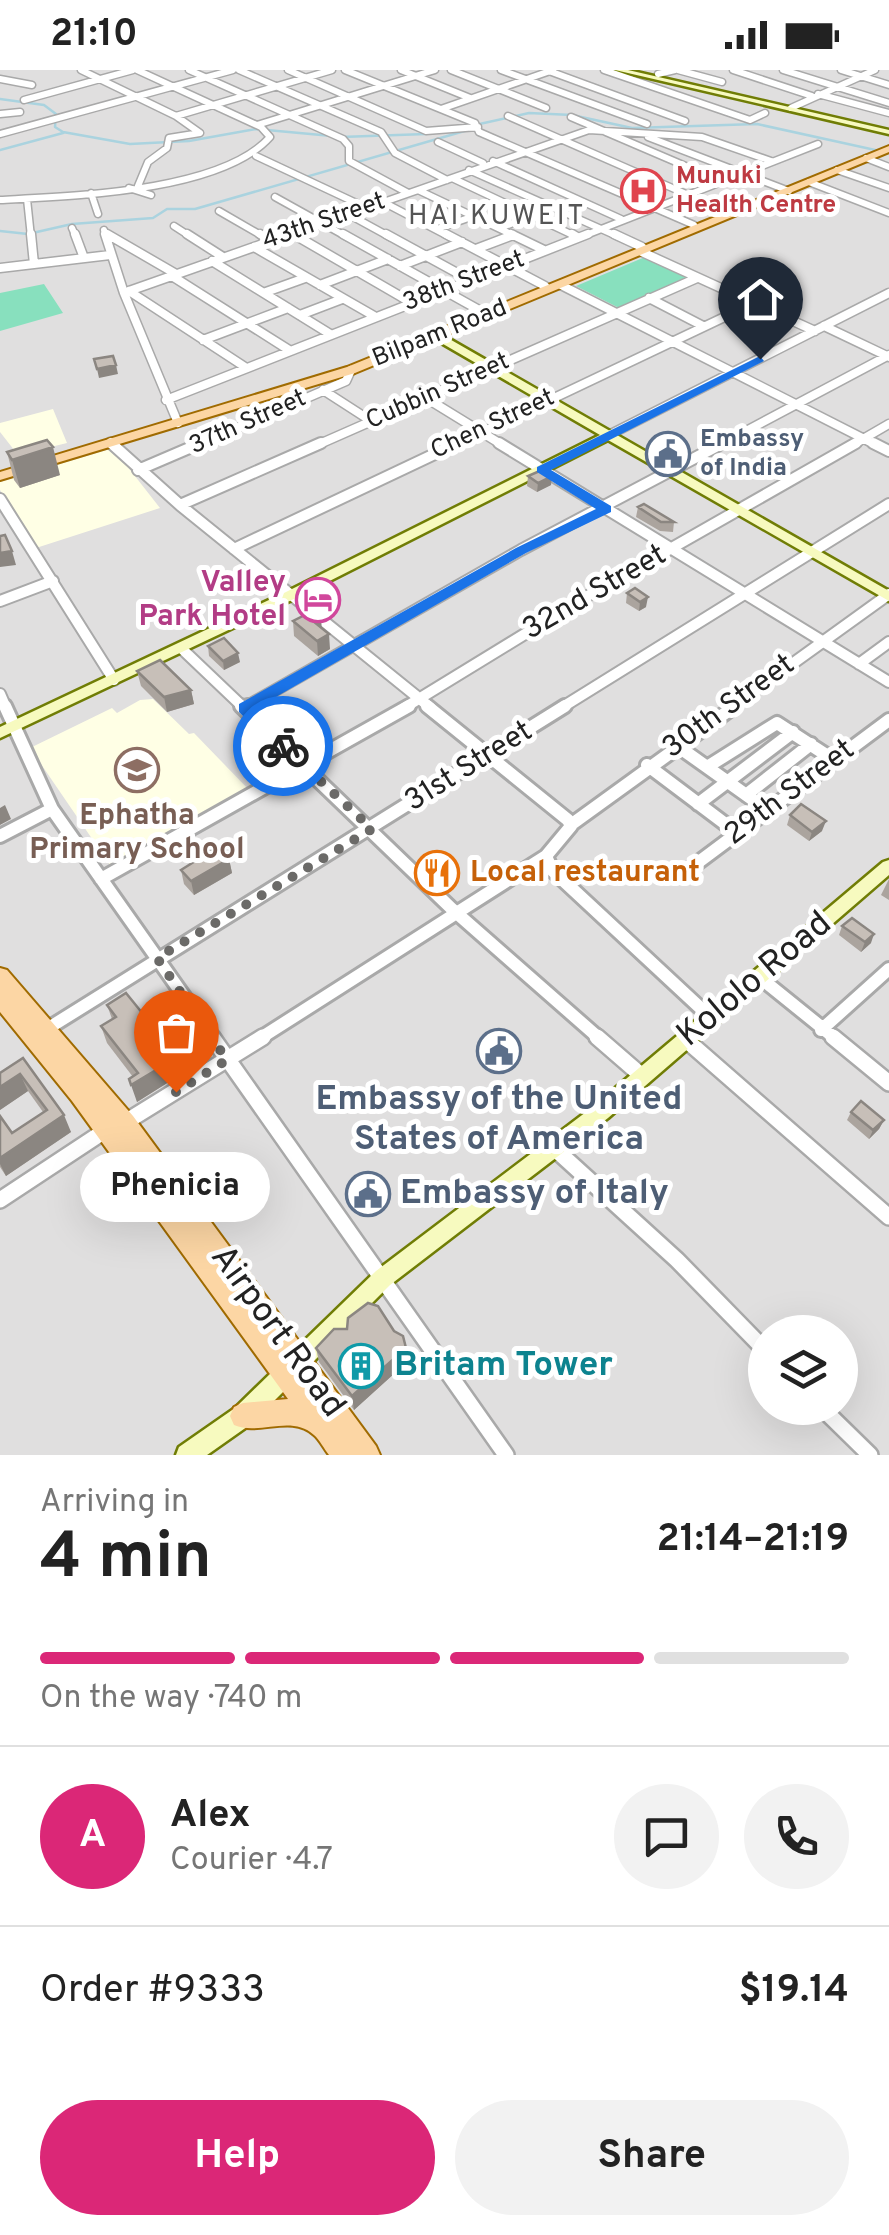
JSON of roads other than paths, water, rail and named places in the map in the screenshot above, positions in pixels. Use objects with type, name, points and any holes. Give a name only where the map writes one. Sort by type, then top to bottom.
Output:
[{"type":"main road","points":[[864,157],[889,146]]},
{"type":"main road","name":"Bilpam Road","points":[[0,473],[351,370],[545,286],[864,157]]},
{"type":"main road","name":"Bilpam Road","points":[[0,473],[112,443],[344,366],[560,285],[864,157]]},
{"type":"main road","name":"Airport Road","points":[[0,976],[48,1028],[292,1368],[367,1455]]},
{"type":"main road","name":"Airport Road","points":[[0,996],[116,1126]]},
{"type":"main road","name":"Airport Road","points":[[292,1368],[320,1422],[345,1455]]},
{"type":"main road","points":[[243,1416],[273,1410],[320,1422]]},
{"type":"street","points":[[81,70],[176,116],[200,133],[169,138],[167,148],[148,162],[134,187]]},
{"type":"street","points":[[24,100],[135,70],[257,126],[270,138],[256,156]]},
{"type":"street","points":[[189,70],[343,139],[349,146],[347,158],[351,163],[408,193]]},
{"type":"street","points":[[0,134],[236,70],[385,135],[395,152],[577,237]]},
{"type":"street","points":[[288,70],[426,132],[477,125]]},
{"type":"street","points":[[176,116],[332,70]]},
{"type":"street","points":[[345,70],[477,125]]},
{"type":"street","points":[[401,70],[470,98]]},
{"type":"street","points":[[257,126],[434,70]]},
{"type":"street","points":[[451,70],[546,108]]},
{"type":"street","points":[[502,70],[647,124]]},
{"type":"street","points":[[441,109],[552,70],[685,120]]},
{"type":"street","points":[[604,70],[750,120],[766,114]]},
{"type":"street","points":[[619,70],[889,132]]},
{"type":"street","points":[[658,74],[677,70],[722,82]]},
{"type":"street","points":[[733,70],[889,114]]},
{"type":"street","points":[[758,78],[781,70],[889,103]]},
{"type":"street","points":[[841,70],[889,85]]},
{"type":"street","points":[[791,108],[875,70]]},
{"type":"street","points":[[707,89],[745,74]]},
{"type":"street","points":[[0,79],[32,85]]},
{"type":"street","points":[[586,112],[650,88]]},
{"type":"street","points":[[0,114],[20,112]]},
{"type":"street","points":[[508,116],[686,194]]},
{"type":"street","points":[[572,117],[658,158],[718,180]]},
{"type":"street","points":[[477,125],[479,132],[694,225]]},
{"type":"street","name":"43th Street","points":[[127,292],[450,179],[488,162],[596,130],[702,137],[771,162]]},
{"type":"street","points":[[635,131],[786,190]]},
{"type":"street","points":[[438,142],[621,219]]},
{"type":"street","name":"38th Street","points":[[166,400],[718,180],[818,144]]},
{"type":"street","points":[[628,170],[679,149]]},
{"type":"street","points":[[0,200],[134,187],[256,156],[308,177],[367,208]]},
{"type":"street","points":[[864,157],[889,167]]},
{"type":"street","points":[[469,170],[601,226],[697,278],[888,356]]},
{"type":"street","points":[[837,170],[889,188]]},
{"type":"street","points":[[545,200],[598,182]]},
{"type":"street","points":[[809,182],[889,213]]},
{"type":"street","points":[[134,187],[151,196]]},
{"type":"street","points":[[418,190],[544,250]]},
{"type":"street","points":[[91,193],[98,214]]},
{"type":"street","points":[[275,196],[485,313]]},
{"type":"street","points":[[27,199],[34,264]]},
{"type":"street","points":[[383,202],[545,286]]},
{"type":"street","points":[[500,228],[557,206]]},
{"type":"street","points":[[219,210],[271,241]]},
{"type":"street","points":[[348,214],[470,280]]},
{"type":"street","points":[[438,229],[474,216]]},
{"type":"street","points":[[174,226],[223,257]]},
{"type":"street","points":[[72,228],[84,258]]},
{"type":"street","points":[[176,421],[110,255],[104,229],[289,350]]},
{"type":"street","points":[[292,234],[412,303]]},
{"type":"street","points":[[476,249],[512,235]]},
{"type":"street","points":[[400,266],[462,242]]},
{"type":"street","points":[[254,247],[374,316]]},
{"type":"street","points":[[0,268],[110,255]]},
{"type":"street","points":[[320,285],[388,259]]},
{"type":"street","points":[[212,261],[330,334]]},
{"type":"street","points":[[266,292],[305,278]]},
{"type":"street","name":"Cubbin Street","points":[[180,506],[697,278]]},
{"type":"street","points":[[560,285],[889,451]]},
{"type":"street","points":[[127,292],[245,367]]},
{"type":"street","points":[[6,730],[291,595],[889,293]]},
{"type":"street","points":[[649,298],[703,326]]},
{"type":"street","points":[[300,315],[342,299]]},
{"type":"street","name":"Chen Street","points":[[234,549],[754,303]]},
{"type":"street","points":[[203,340],[288,308]]},
{"type":"street","points":[[435,336],[736,512],[888,595]]},
{"type":"street","points":[[244,708],[356,648],[521,550],[606,509],[888,356]]},
{"type":"street","name":"37th Street","points":[[138,470],[346,381],[351,370]]},
{"type":"street","points":[[324,390],[371,421]]},
{"type":"street","points":[[426,398],[889,682]]},
{"type":"street","name":"32nd Street","points":[[101,880],[420,699],[889,424]]},
{"type":"street","points":[[112,443],[180,506],[572,824]]},
{"type":"street","points":[[0,500],[114,680]]},
{"type":"street","name":"31st Street","points":[[48,1028],[889,504]]},
{"type":"street","points":[[0,601],[53,581]]},
{"type":"street","name":"30th Street","points":[[546,856],[572,824],[647,765],[888,595]]},
{"type":"street","points":[[859,664],[889,642]]},
{"type":"street","points":[[181,648],[452,909],[642,1076]]},
{"type":"street","points":[[877,675],[889,665]]},
{"type":"street","points":[[0,694],[6,730],[52,809],[506,1455]]},
{"type":"street","name":"29th Street","points":[[692,867],[889,720]]},
{"type":"street","points":[[707,767],[775,723],[834,760]]},
{"type":"street","points":[[698,804],[793,732]]},
{"type":"street","points":[[746,795],[811,744]]},
{"type":"street","points":[[676,745],[766,809]]},
{"type":"street","points":[[647,765],[736,832]]},
{"type":"street","points":[[0,836],[52,809]]},
{"type":"street","points":[[0,1200],[227,1060],[452,909],[546,856],[560,879],[710,1018]]},
{"type":"street","name":"Kololo Road","points":[[187,1455],[243,1416],[383,1278],[554,1149],[889,866]]},
{"type":"street","points":[[821,1030],[889,970]]},
{"type":"street","points":[[758,976],[889,1083]]},
{"type":"street","points":[[685,1039],[889,1216]]},
{"type":"street","points":[[554,1149],[677,1260],[748,1333]]},
{"type":"street","points":[[839,1425],[870,1455]]},
{"type":"waterway","points":[[0,99],[44,105],[56,114],[55,127],[63,132],[130,144],[189,141],[256,129],[332,136]]},
{"type":"waterway","points":[[475,125],[529,113],[572,115],[632,128],[757,124],[889,153]]},
{"type":"waterway","points":[[0,231],[28,234],[72,224],[153,218],[167,209],[195,209],[468,130]]},
{"type":"waterway","points":[[0,150],[63,133]]},
{"type":"waterway","points":[[341,137],[426,134]]},
{"type":"place","name":"Munuki Health Centre","points":[[643,191]]},
{"type":"place","name":"Embassy of India","points":[[668,454]]},
{"type":"place","name":"Valley Park Hotel","points":[[318,600]]},
{"type":"place","name":"Ephatha Primary School","points":[[137,770]]},
{"type":"place","name":"Local restaurant","points":[[437,873]]},
{"type":"place","name":"Embassy of the United States of America","points":[[499,1051]]},
{"type":"place","name":"Phenicia","points":[[176,1092]]},
{"type":"place","name":"Embassy of Italy","points":[[368,1194]]},
{"type":"place","name":"Britam Tower","points":[[361,1366]]},
{"type":"district","name":"HAI KUWEIT","points":[[497,217]]}]
